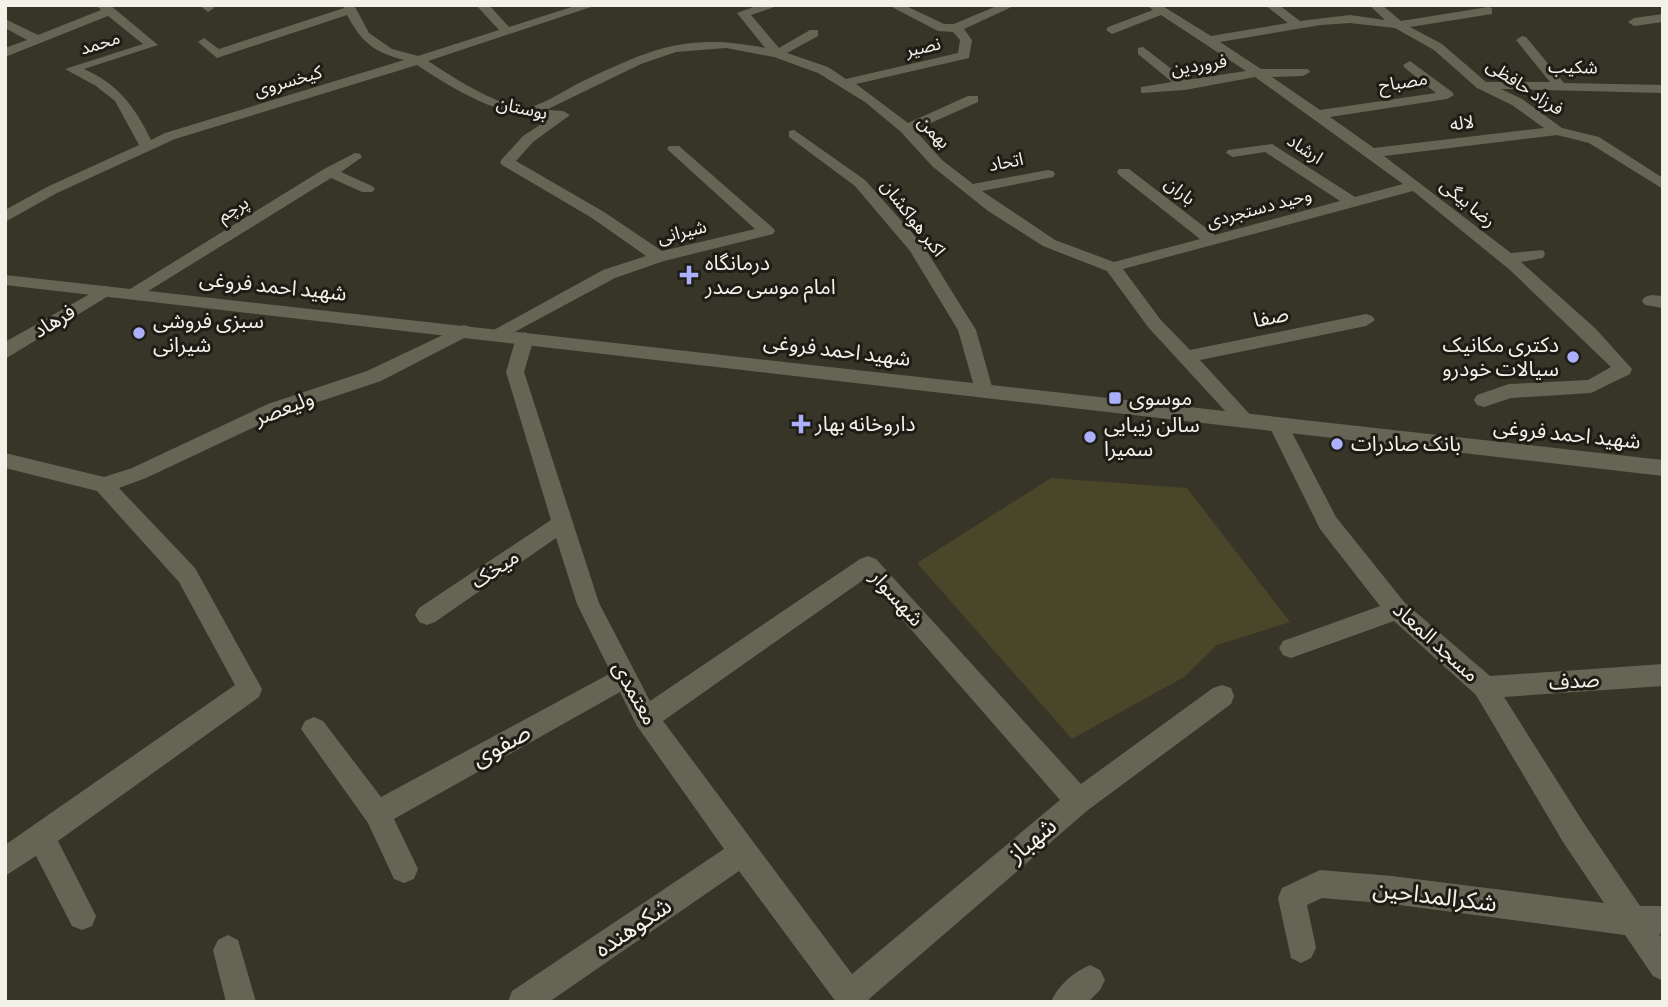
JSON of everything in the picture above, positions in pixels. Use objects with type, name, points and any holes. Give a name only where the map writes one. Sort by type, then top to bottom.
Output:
[{"type":"street","points":[[482,5],[506,31]]},
{"type":"street","name":"کیخسروی","points":[[5,217],[52,190],[170,135],[591,5]]},
{"type":"street","points":[[774,5],[743,13],[777,54],[814,33]]},
{"type":"street","points":[[894,5],[942,28],[956,28]]},
{"type":"street","name":"نصیر","points":[[845,83],[964,55],[967,40],[956,28],[1010,5]]},
{"type":"street","points":[[1271,5],[1297,24]]},
{"type":"street","name":"فرزاد حافظی","points":[[1375,5],[1398,25],[1438,47],[1482,85],[1517,102],[1557,131],[1594,140],[1663,185]]},
{"type":"street","points":[[1432,5],[1453,17]]},
{"type":"street","points":[[5,53],[105,7]]},
{"type":"street","name":"محمد","points":[[105,7],[152,45],[72,69],[96,79],[127,103],[147,146]]},
{"type":"street","points":[[204,42],[217,54],[350,7]]},
{"type":"street","name":"بوستان","points":[[350,7],[364,35],[387,52],[418,60],[465,91],[498,104],[531,112],[564,115],[528,139],[507,162],[598,215],[659,257]]},
{"type":"street","points":[[1112,30],[1157,8]]},
{"type":"street","name":"رضا بیگی","points":[[1157,8],[1258,73],[1414,186],[1591,333],[1623,369],[1591,386],[1509,391],[1484,400]]},
{"type":"street","points":[[1207,40],[1297,24],[1350,19],[1398,25],[1488,11]]},
{"type":"street","points":[[1634,22],[1663,18]]},
{"type":"street","points":[[5,23],[37,40]]},
{"type":"street","points":[[1522,40],[1560,86]]},
{"type":"street","name":"بهمن","points":[[531,112],[636,61],[674,48],[726,44],[777,54],[823,70],[870,99],[906,129],[937,163],[1049,243],[1113,267]]},
{"type":"street","points":[[1143,51],[1185,86]]},
{"type":"street","name":"مصباح","points":[[1318,115],[1447,95],[1410,65]]},
{"type":"street","name":"فروردین","points":[[1146,90],[1258,73],[1303,72]]},
{"type":"street","name":"شکیب","points":[[1482,85],[1663,89]]},
{"type":"street","points":[[906,129],[972,99]]},
{"type":"street","name":"لاله","points":[[1371,153],[1557,131]]},
{"type":"street","name":"اکبر هواکشان","points":[[794,134],[860,183],[917,249],[967,330],[984,390]]},
{"type":"street","name":"ارشاد","points":[[1233,153],[1267,147],[1352,202]]},
{"type":"street","name":"شیرانی","points":[[498,335],[609,274],[659,257],[767,231],[674,149]]},
{"type":"street","name":"پرچم","points":[[131,293],[355,157]]},
{"type":"street","points":[[329,172],[367,189]]},
{"type":"street","name":"باران","points":[[1124,172],[1212,240]]},
{"type":"street","name":"اتحاد","points":[[970,189],[1048,174]]},
{"type":"street","name":"وحید دستجردی","points":[[1113,267],[1414,186]]},
{"type":"street","points":[[1505,259],[1537,254]]},
{"type":"street","points":[[1113,267],[1154,323],[1245,420]]},
{"type":"street","name":"شهید احمد فروغی","points":[[5,280],[1663,468]]},
{"type":"street","name":"فرهاد","points":[[5,353],[9,348],[104,291]]},
{"type":"street","name":"صفا","points":[[1186,357],[1366,320]]},
{"type":"street","name":"ولیعصر","points":[[104,485],[139,473],[275,409],[373,376],[464,331]]},
{"type":"street","name":"معتمدی","points":[[525,338],[516,372],[588,604],[646,718],[742,853],[853,999]]},
{"type":"street","name":"مسجد المعاد","points":[[1278,424],[1328,523],[1397,610],[1485,687],[1573,832],[1663,966]]},
{"type":"street","points":[[5,862],[250,690],[187,575],[104,485],[8,465]]},
{"type":"street","name":"میخک","points":[[427,615],[562,523]]},
{"type":"street","name":"شهسوار","points":[[646,718],[867,565],[1079,801]]},
{"type":"street","points":[[1291,648],[1397,610]]},
{"type":"street","name":"صدف","points":[[1485,687],[1663,675]]},
{"type":"street","name":"صفوی","points":[[377,814],[625,677]]},
{"type":"street","name":"شهباز","points":[[853,999],[1079,801],[1222,696]]},
{"type":"street","points":[[314,729],[377,814],[404,869]]},
{"type":"street","points":[[41,837],[82,916]]},
{"type":"street","name":"شکوهنده","points":[[523,1002],[742,853]]},
{"type":"street","name":"شکرالمداحین","points":[[1301,948],[1292,898],[1320,884],[1392,890],[1631,921]]},
{"type":"street","points":[[1631,921],[1663,920]]},
{"type":"street","points":[[228,950],[241,1002]]},
{"type":"street","points":[[1066,1002],[1090,980]]},
{"type":"shaded area","points":[[1051,478],[1187,488],[1290,622],[1217,645],[1184,677],[1072,739],[917,563]]},
{"type":"place","name":"درمانگاه امام موسی صدر","points":[[689,275]]},
{"type":"place","name":"سبزی فروشی شیرانی","points":[[139,333]]},
{"type":"place","name":"دکتری مکانیک سیالات خودرو","points":[[1573,357]]},
{"type":"place","name":"موسوی","points":[[1115,398]]},
{"type":"place","name":"داروخانه بهار","points":[[801,424]]},
{"type":"place","name":"سالن زیبایی سمیرا","points":[[1090,437]]},
{"type":"place","name":"بانک صادرات","points":[[1337,444]]}]
